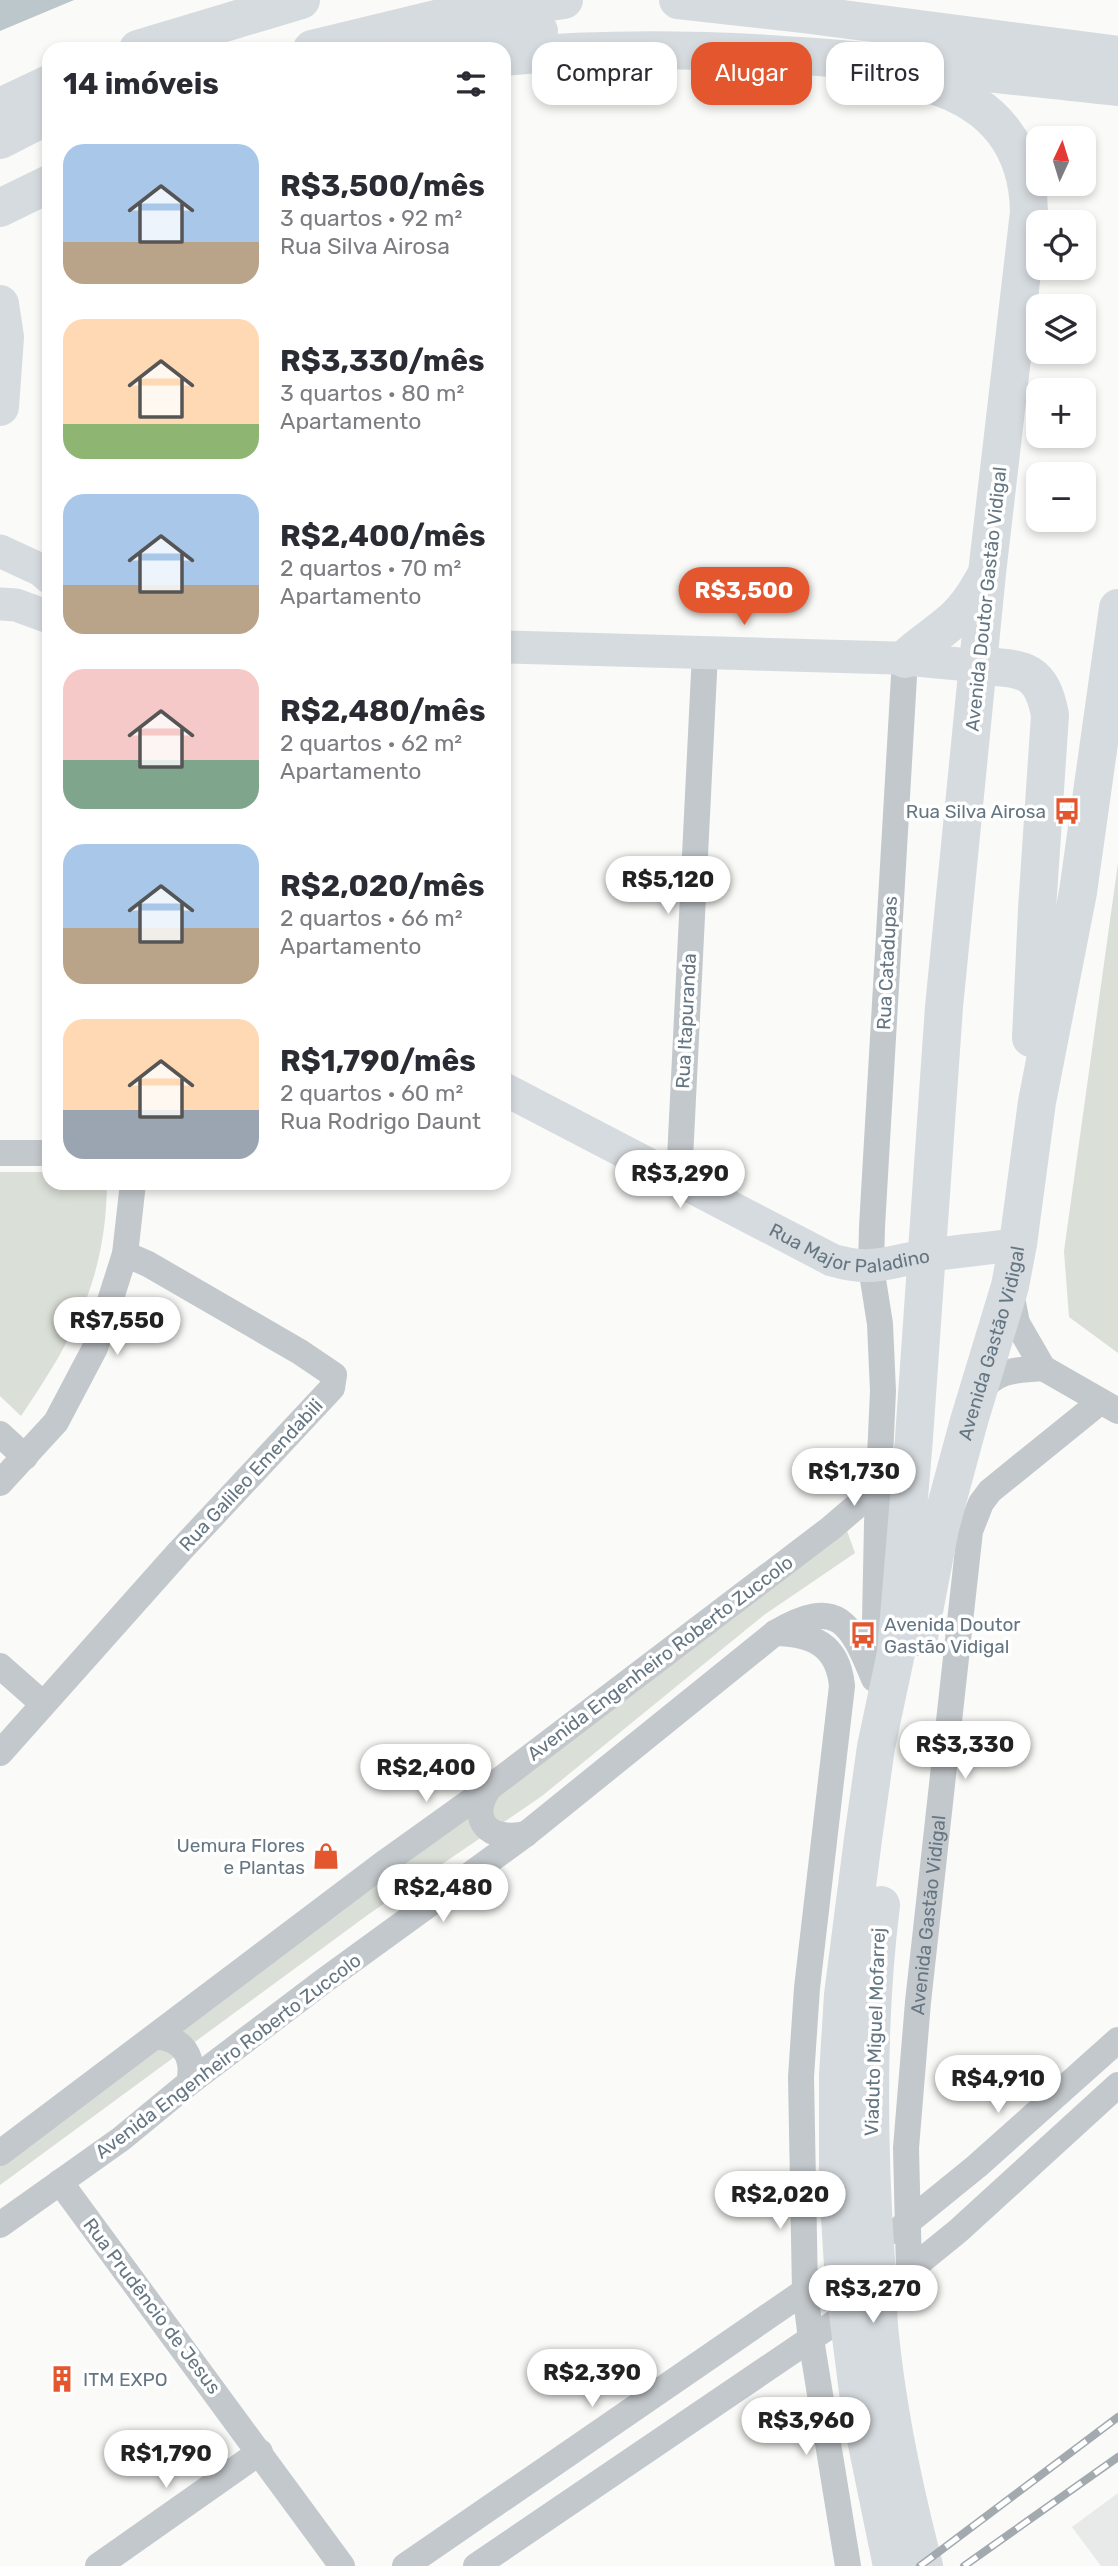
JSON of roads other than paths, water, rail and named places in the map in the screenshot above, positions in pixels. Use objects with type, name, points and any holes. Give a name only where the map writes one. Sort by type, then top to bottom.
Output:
[{"type":"highway","points":[[161,42],[300,0]]},
{"type":"highway","points":[[341,42],[440,18],[565,0]]},
{"type":"highway","points":[[678,0],[1118,55]]},
{"type":"highway","points":[[447,42],[558,30],[655,27],[735,30],[804,14]]},
{"type":"highway","points":[[198,42],[220,24]]},
{"type":"highway","points":[[511,57],[684,50],[826,59]]},
{"type":"highway","points":[[944,70],[1118,87]]},
{"type":"highway","points":[[0,107],[42,87]]},
{"type":"highway","name":"Avenida Doutor Gastão Vidigal","points":[[926,1255],[944,1007],[988,573],[1029,212],[1025,170],[1015,145],[1002,129],[967,101],[944,91]]},
{"type":"highway","points":[[0,140],[42,119]]},
{"type":"highway","points":[[0,164],[42,145]]},
{"type":"highway","points":[[0,208],[42,187]]},
{"type":"highway","points":[[0,304],[5,337],[0,407]]},
{"type":"highway","points":[[905,659],[953,620],[973,598],[988,573]]},
{"type":"highway","points":[[1037,1102],[1079,892],[1118,607]]},
{"type":"highway","points":[[979,666],[1021,669],[1029,673],[1043,691],[1050,715],[1037,909],[1031,1059],[1037,1102]]},
{"type":"highway","name":"Avenida Gastão Vidigal","points":[[885,1751],[910,1691],[931,1569],[954,1475],[1010,1286],[1037,1102]]},
{"type":"highway","points":[[885,1751],[915,1429],[926,1255]]},
{"type":"highway","name":"Viaduto Miguel Mofarrej","points":[[885,1751],[843,1995],[838,2074],[838,2185],[844,2282],[861,2415],[892,2566]]},
{"type":"highway","name":"Viaduto Miguel Mofarrej","points":[[885,1751],[870,2058],[870,2178],[880,2333],[888,2404],[924,2566]]},
{"type":"main road","points":[[0,551],[42,572]]},
{"type":"main road","points":[[0,574],[42,586]]},
{"type":"main road","points":[[5,607],[42,615]]},
{"type":"main road","points":[[511,647],[905,659],[979,666]]},
{"type":"main road","name":"Rua Major Paladino","points":[[511,1093],[679,1179],[810,1251],[847,1264],[871,1267],[926,1255],[1018,1244]]},
{"type":"street","name":"Rua Itapuranda","points":[[679,1179],[705,653]]},
{"type":"street","name":"Rua Catadupas","points":[[871,1267],[905,659]]},
{"type":"street","points":[[0,1153],[42,1153]]},
{"type":"street","points":[[0,1483],[56,1422],[95,1348],[125,1254],[132,1190]]},
{"type":"street","name":"Rua Galileo Emendabili","points":[[0,1753],[335,1382],[334,1376],[300,1352],[148,1264],[125,1254]]},
{"type":"street","points":[[871,1267],[882,1351],[874,1679],[885,1751]]},
{"type":"street","points":[[1010,1286],[1017,1323],[1052,1374],[1065,1412],[1062,1430]]},
{"type":"street","points":[[979,1391],[1002,1372],[1052,1374],[1109,1407]]},
{"type":"street","name":"Avenida Gastão Vidigal","points":[[909,2271],[906,2148],[933,1851],[970,1531],[981,1503],[990,1491],[1062,1430],[1109,1407]]},
{"type":"street","points":[[0,1434],[25,1457]]},
{"type":"street","name":"Avenida Engenheiro Roberto Zuccolo","points":[[0,2153],[387,1861],[489,1788],[831,1528],[879,1487]]},
{"type":"street","name":"Avenida Engenheiro Roberto Zuccolo","points":[[0,2225],[121,2139],[189,2083],[325,1980],[526,1835],[775,1633],[794,1621],[812,1615],[838,1619],[859,1643],[874,1679]]},
{"type":"street","points":[[775,1633],[799,1634],[822,1645],[834,1657],[841,1672],[842,1686],[807,1988],[801,2077],[805,2291],[848,2566]]},
{"type":"street","points":[[0,1666],[43,1703]]},
{"type":"street","points":[[489,1788],[481,1799],[480,1814],[486,1826],[496,1835],[510,1838],[526,1835]]},
{"type":"street","points":[[156,2036],[170,2038],[181,2045],[189,2056],[192,2069],[189,2083]]},
{"type":"street","points":[[405,2566],[906,2224],[1118,2040]]},
{"type":"street","points":[[476,2566],[909,2271],[958,2231],[1118,2085]]},
{"type":"street","points":[[802,2170],[823,2182],[837,2185],[854,2183],[873,2178],[888,2168],[906,2148]]},
{"type":"street","name":"Rua Prudêncio de Jesus","points":[[60,2182],[342,2566]]},
{"type":"street","points":[[98,2566],[260,2452]]},
{"type":"railway","points":[[920,2566],[1118,2417]]},
{"type":"railway","points":[[964,2566],[1118,2457]]},
{"type":"place","name":"Rua Silva Airosa","points":[[1067,811]]},
{"type":"place","name":"Avenida Doutor Gastão Vidigal","points":[[863,1635]]},
{"type":"place","name":"Uemura Flores e Plantas","points":[[326,1856]]},
{"type":"place","name":"ITM EXPO","points":[[62,2379]]}]
